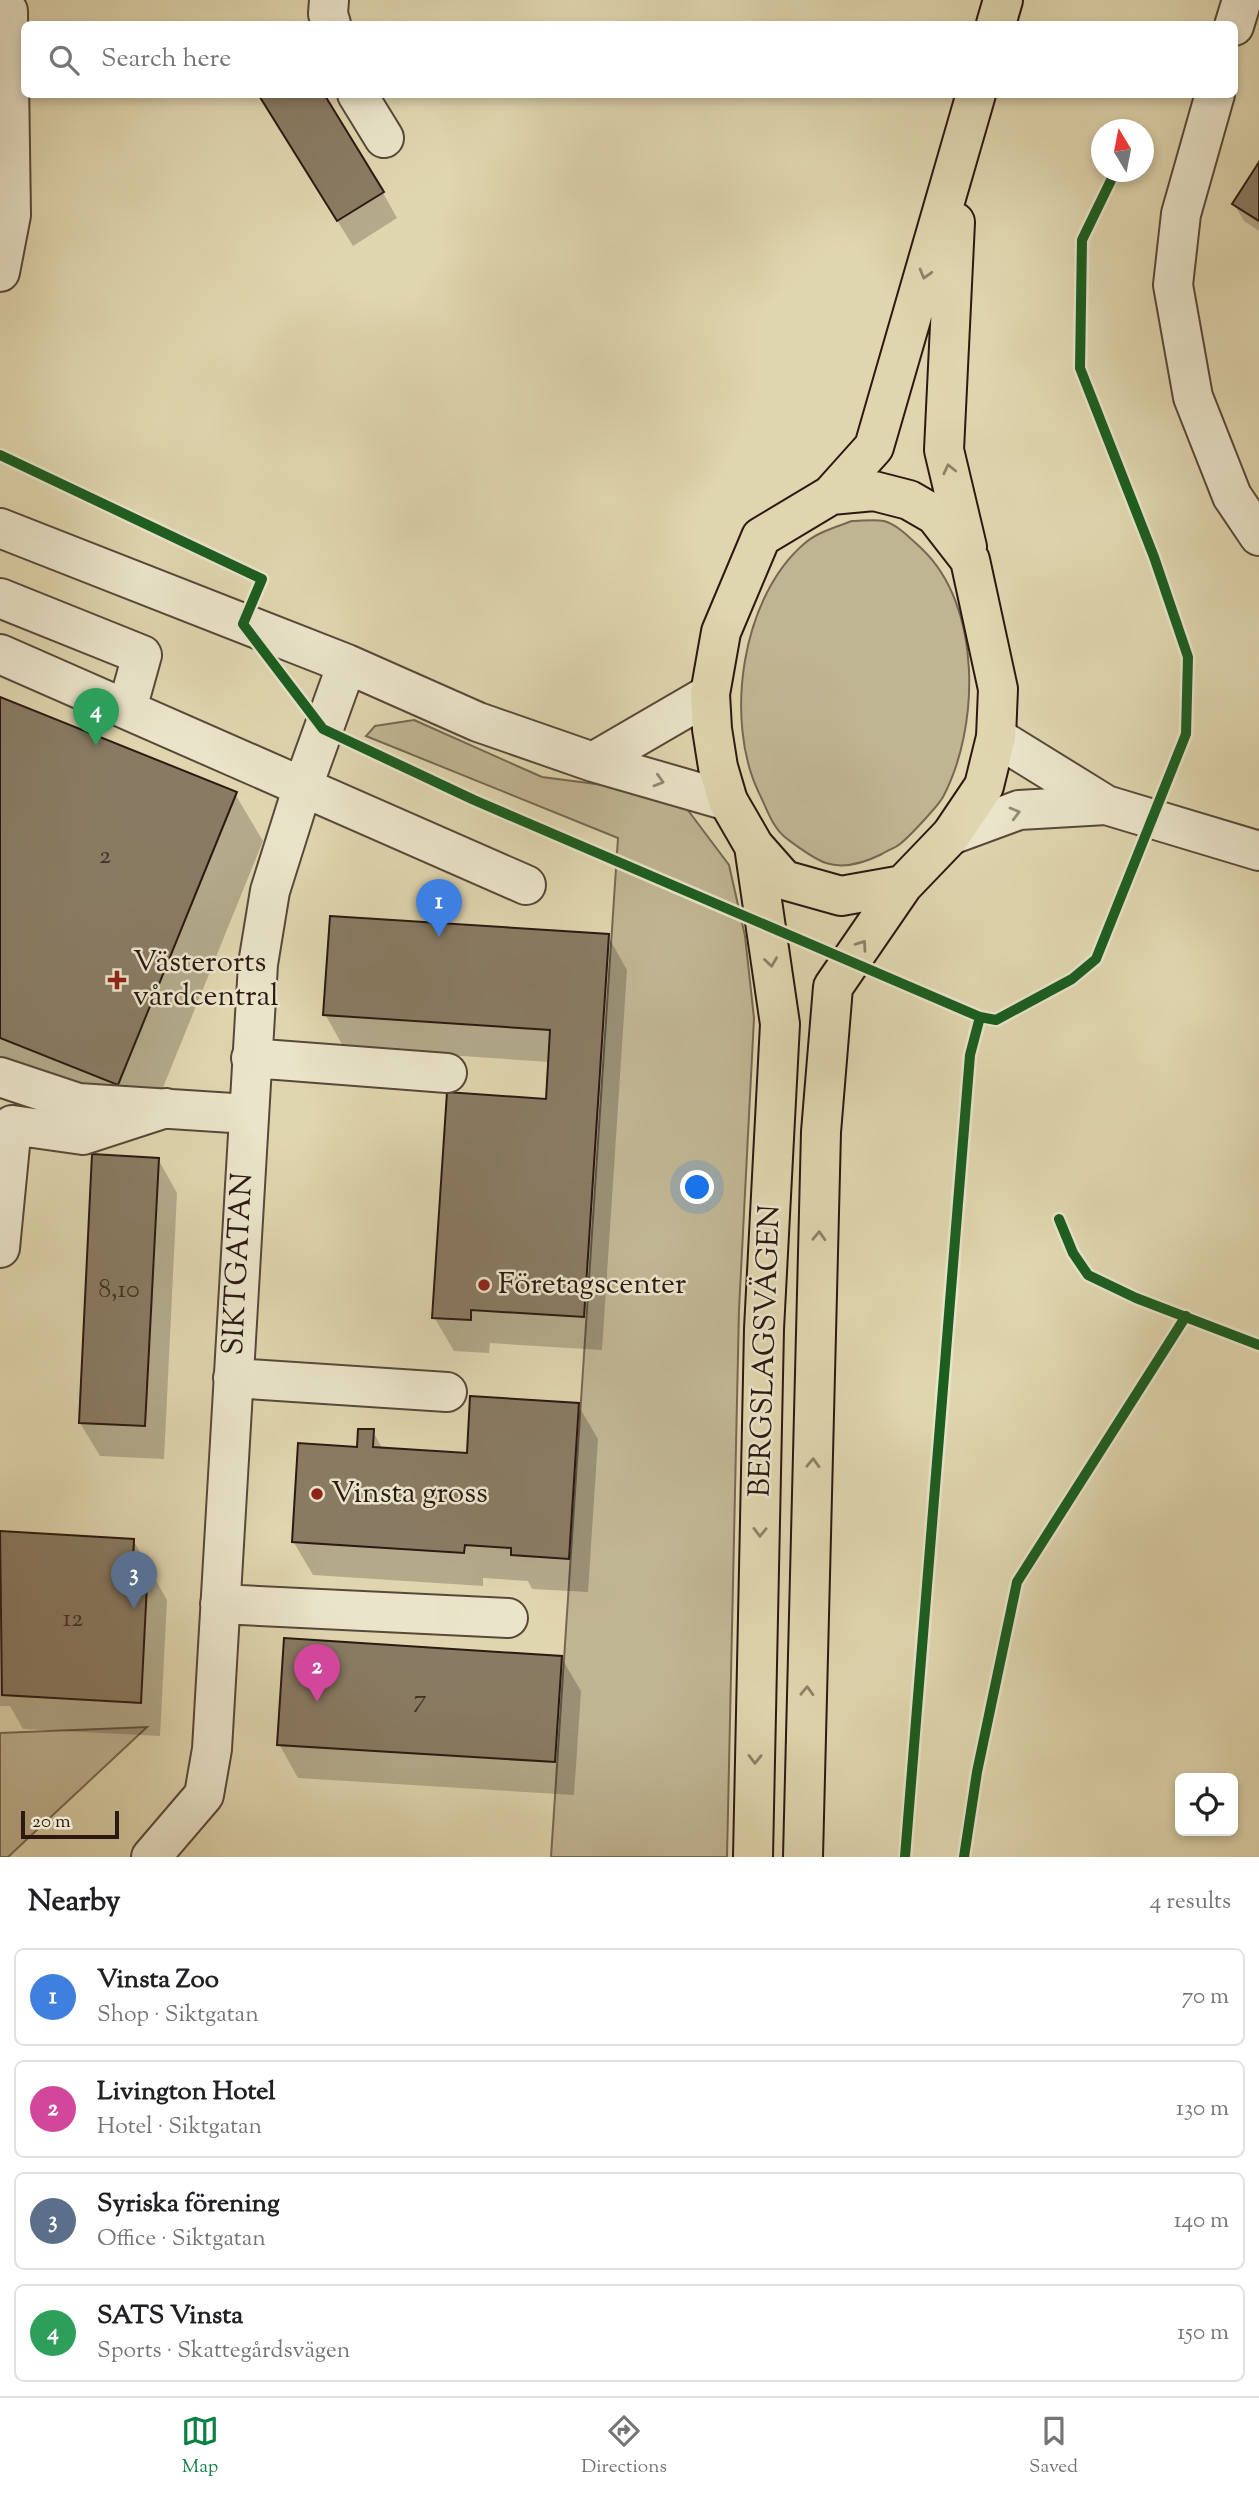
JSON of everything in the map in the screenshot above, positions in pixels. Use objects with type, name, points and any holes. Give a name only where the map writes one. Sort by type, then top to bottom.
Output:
[{"type":"main road","points":[[997,21],[1003,0]]},
{"type":"main road","name":"BERGSLAGSVÄGEN","points":[[903,885],[841,896],[784,880],[754,846],[728,801],[718,767],[710,694],[721,632],[761,537],[831,495],[874,447],[975,98]]},
{"type":"main road","name":"BERGSLAGSVÄGEN","points":[[803,1857],[821,1132],[833,987],[903,885],[951,835],[984,786],[996,737],[998,689],[944,450],[958,162]]},
{"type":"main road","name":"BERGSLAGSVÄGEN","points":[[831,495],[874,491],[909,500],[935,515],[970,559]]},
{"type":"main road","name":"BERGSLAGSVÄGEN","points":[[753,1857],[764,1329],[779,1024],[754,846]]},
{"type":"street","points":[[330,0],[330,21]]},
{"type":"street","points":[[1236,21],[1242,0]]},
{"type":"street","points":[[0,272],[11,215],[8,11]]},
{"type":"street","points":[[359,98],[384,138]]},
{"type":"street","points":[[1214,98],[1181,214],[1173,285],[1193,397],[1233,496],[1259,537]]},
{"type":"street","points":[[0,528],[347,664],[478,722],[593,762],[728,801]]},
{"type":"street","points":[[0,598],[142,655],[127,709]]},
{"type":"street","points":[[0,654],[526,885]]},
{"type":"street","name":"SIKTGATAN","points":[[159,1852],[204,1795],[212,1749],[258,964],[270,891],[303,786],[347,664]]},
{"type":"street","points":[[593,762],[710,694]]},
{"type":"street","points":[[996,737],[1106,805],[1259,851]]},
{"type":"street","points":[[951,835],[1020,810],[1106,805]]},
{"type":"street","points":[[251,1058],[447,1073]]},
{"type":"street","points":[[0,1077],[78,1104],[248,1114]]},
{"type":"street","points":[[0,1248],[6,1124],[83,1135],[166,1108]]},
{"type":"street","points":[[233,1378],[447,1392]]},
{"type":"street","points":[[220,1604],[508,1618]]},
{"type":"shaded area","points":[[880,520],[894,525],[922,549],[942,573],[956,602],[965,634],[969,668],[968,703],[964,737],[955,769],[940,801],[898,845],[869,860],[833,865],[810,855],[781,834],[773,823],[748,764],[742,731],[741,696],[753,627],[766,595],[783,566],[810,539],[852,521]]},
{"type":"shaded area","points":[[414,720],[542,777],[627,788],[687,809],[729,865],[745,936],[754,1018],[739,1310],[727,1857],[551,1857],[618,838],[366,736],[375,726]]},
{"type":"shaded area","points":[[147,1727],[8,1857],[0,1857],[0,1733]]},
{"type":"building","points":[[260,98],[326,98],[384,192],[337,221]]},
{"type":"building","points":[[1259,162],[1259,221],[1232,204]]},
{"type":"building","points":[[0,697],[237,792],[118,1085],[0,1038]]},
{"type":"building","points":[[330,916],[609,934],[584,1317],[471,1310],[471,1320],[432,1318],[447,1092],[546,1099],[550,1030],[323,1015]]},
{"type":"building","points":[[92,1154],[159,1158],[145,1426],[79,1423]]},
{"type":"building","points":[[470,1396],[579,1403],[569,1559],[511,1555],[511,1548],[465,1545],[464,1553],[292,1542],[298,1443],[357,1447],[358,1429],[374,1429],[373,1447],[467,1453]]},
{"type":"building","points":[[0,1531],[134,1539],[133,1564],[148,1564],[141,1703],[2,1695]]},
{"type":"building","points":[[284,1638],[562,1656],[555,1762],[277,1745]]},
{"type":"cycle path","points":[[0,455],[262,579],[243,624],[323,729],[474,800],[980,1017],[996,1020],[1072,979],[1096,959],[1186,734],[1188,657],[1154,557],[1080,368],[1082,240],[1110,182]]},
{"type":"cycle path","points":[[905,1857],[970,1055],[980,1017]]},
{"type":"cycle path","points":[[1059,1219],[1073,1253],[1088,1275],[1136,1298],[1259,1345]]},
{"type":"cycle path","points":[[964,1857],[977,1772],[1017,1582],[1186,1316]]},
{"type":"place","name":"SATS Vinsta","points":[[96,746]]},
{"type":"place","name":"Vinsta Zoo","points":[[439,937]]},
{"type":"place","name":"Västerorts vårdcentral","points":[[117,980]]},
{"type":"place","name":"Företagscenter","points":[[484,1285]]},
{"type":"place","name":"Vinsta gross","points":[[317,1494]]},
{"type":"place","name":"Syriska förening","points":[[134,1609]]},
{"type":"place","name":"Livington Hotel","points":[[317,1702]]}]
